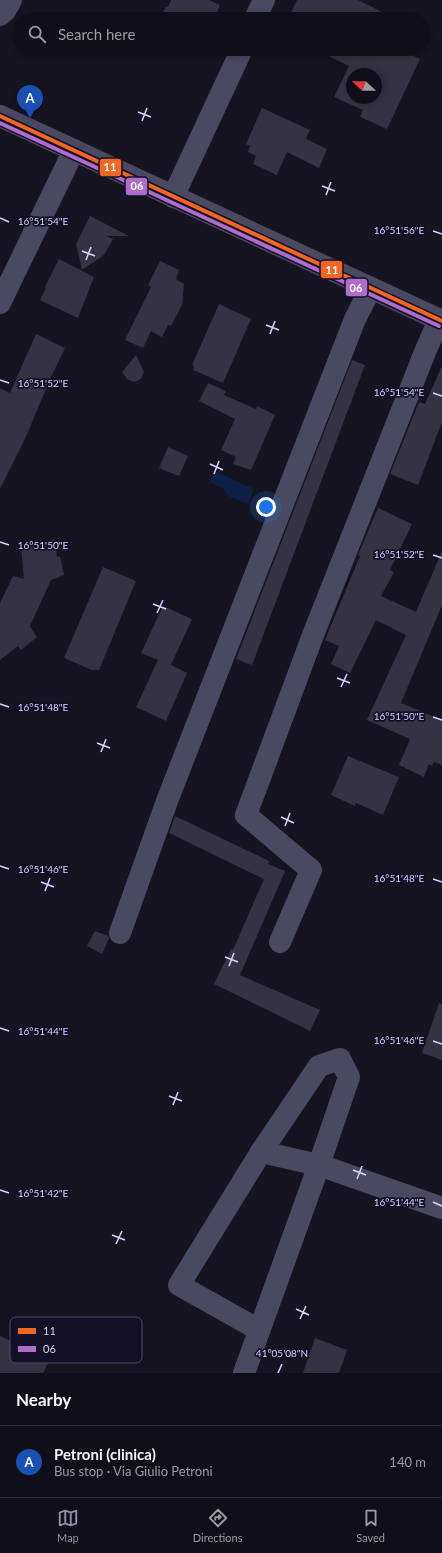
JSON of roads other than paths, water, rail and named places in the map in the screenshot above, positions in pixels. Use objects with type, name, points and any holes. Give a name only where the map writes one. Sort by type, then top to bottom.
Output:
[{"type":"street","points":[[0,15],[5,11],[11,0]]},
{"type":"street","points":[[259,12],[264,0]]},
{"type":"street","points":[[173,197],[239,56]]},
{"type":"street","points":[[0,116],[441,320],[425,352],[316,628],[246,815],[311,870],[280,942]]},
{"type":"street","points":[[0,303],[74,150]]},
{"type":"street","points":[[120,933],[167,801],[355,319],[371,288]]},
{"type":"street","points":[[244,1373],[349,1077],[340,1059],[319,1066],[261,1152],[179,1285],[259,1330]]},
{"type":"street","points":[[261,1152],[319,1165],[442,1208]]},
{"type":"water","points":[[214,471],[254,489],[248,504],[228,496],[223,488],[209,482]]},
{"type":"place","name":"Petroni (clinica)","points":[[30,118]]}]
